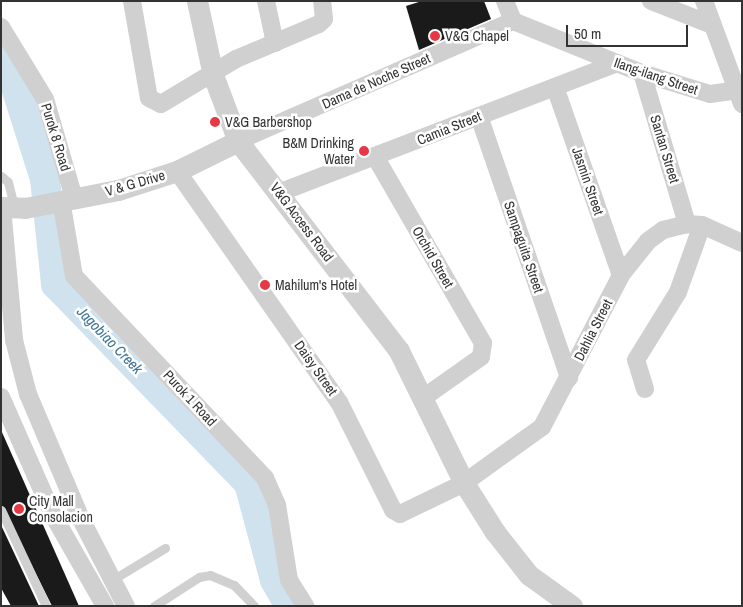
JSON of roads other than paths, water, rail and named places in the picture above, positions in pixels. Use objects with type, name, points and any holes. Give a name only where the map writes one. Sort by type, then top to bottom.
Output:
[{"type":"street","points":[[132,1],[153,103],[161,104],[213,76],[236,59],[320,24],[324,19],[322,1]]},
{"type":"street","name":"V&G Access Road","points":[[197,1],[213,76],[238,141],[281,192],[400,350],[464,483],[529,575],[572,606]]},
{"type":"street","points":[[266,1],[274,43]]},
{"type":"street","points":[[505,1],[513,21]]},
{"type":"street","points":[[651,1],[712,25]]},
{"type":"street","points":[[704,1],[739,97]]},
{"type":"street","name":"Ilang-ilang Street","points":[[513,21],[642,73],[710,94],[739,97]]},
{"type":"street","name":"Dama de Noche Street","points":[[238,141],[513,21]]},
{"type":"street","name":"Purok 8 Road","points":[[1,27],[46,99],[27,208]]},
{"type":"street","name":"Camia Street","points":[[281,192],[376,158],[617,63]]},
{"type":"street","name":"Santan Street","points":[[642,73],[695,225]]},
{"type":"street","name":"Jasmin Street","points":[[555,87],[620,275]]},
{"type":"street","name":"Sampaguita Street","points":[[480,116],[569,378]]},
{"type":"street","name":"V & G Drive","points":[[27,208],[118,190],[177,171],[238,141]]},
{"type":"street","name":"Orchid Street","points":[[376,158],[483,343],[481,357],[423,398]]},
{"type":"street","name":"Daisy Street","points":[[177,171],[339,402],[393,510],[407,514],[464,483]]},
{"type":"street","points":[[27,208],[14,340],[28,394],[80,519],[126,606]]},
{"type":"street","name":"Purok 1 Road","points":[[27,208],[74,276],[265,478],[277,505],[289,580],[305,606]]},
{"type":"street","points":[[645,389],[636,360],[678,292],[695,225],[742,243]]},
{"type":"street","name":"Dahlia Street","points":[[464,483],[542,427],[569,378],[620,275],[648,241],[663,230],[695,225]]},
{"type":"street","points":[[1,397],[53,514],[105,606]]},
{"type":"lane","points":[[1,176],[8,182],[27,208]]},
{"type":"lane","points":[[1,510],[46,606]]},
{"type":"lane","points":[[112,580],[165,548]]},
{"type":"lane","points":[[154,606],[199,577],[210,575],[234,585],[254,606]]},
{"type":"waterway","name":"Jagobiao Creek","points":[[1,40],[45,179],[56,284],[249,483],[275,580],[290,606]]},
{"type":"place","name":"V&G Chapel","points":[[435,36]]},
{"type":"place","name":"V&G Barbershop","points":[[215,122]]},
{"type":"place","name":"B&M Drinking Water","points":[[364,151]]},
{"type":"place","name":"Mahilum's Hotel","points":[[265,285]]},
{"type":"place","name":"City Mall Consolacion","points":[[19,509]]}]
